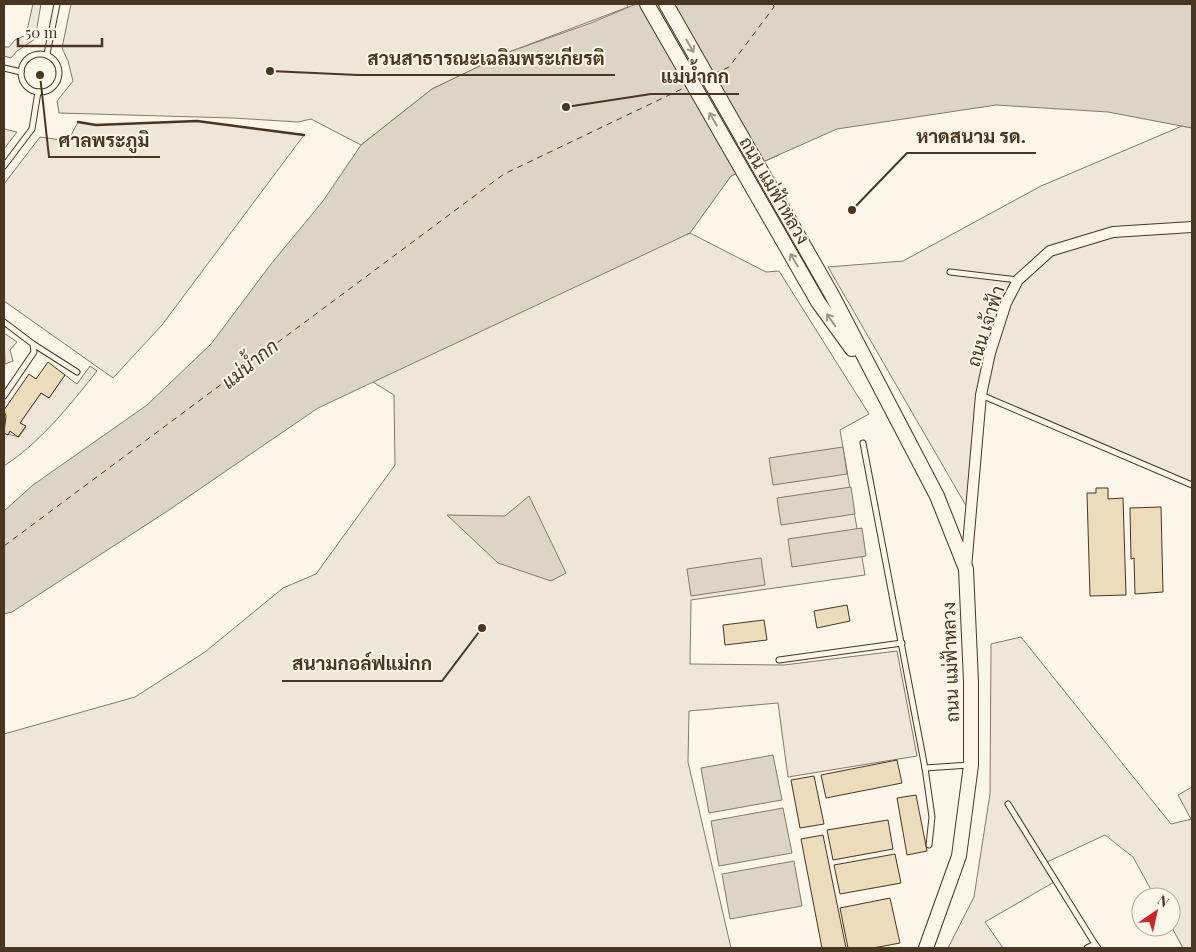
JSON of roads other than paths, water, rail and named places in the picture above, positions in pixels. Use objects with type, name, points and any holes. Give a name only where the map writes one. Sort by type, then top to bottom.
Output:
[{"type":"street","name":"ถนน แม่ฟ้าหลวง","points":[[647,4],[818,302],[880,389]]},
{"type":"street","name":"ถนน แม่ฟ้าหลวง","points":[[666,4],[832,295],[937,496],[966,569],[971,682],[971,765],[959,856],[926,948]]},
{"type":"street","name":"ถนน เจ้าฟ้า","points":[[966,569],[981,395],[993,344],[1006,303],[1018,280],[1050,251],[1113,232],[1192,227]]},
{"type":"lane","points":[[46,54],[57,4]]},
{"type":"lane","points":[[46,54],[57,63],[60,78],[51,89],[38,92],[25,86],[20,72],[22,65],[32,55],[46,54]]},
{"type":"lane","points":[[4,68],[20,72]]},
{"type":"lane","points":[[4,166],[32,128],[38,92]]},
{"type":"lane","points":[[950,272],[1018,280]]},
{"type":"lane","points":[[4,322],[33,344],[78,372]]},
{"type":"lane","points":[[4,396],[31,357],[33,344]]},
{"type":"lane","points":[[981,395],[1192,485]]},
{"type":"lane","points":[[863,443],[925,768],[932,817],[928,844]]},
{"type":"lane","points":[[779,660],[902,644]]},
{"type":"lane","points":[[925,768],[971,765]]},
{"type":"lane","points":[[1008,804],[1096,946],[1088,948]]},
{"type":"water","points":[[636,4],[1192,4],[1192,128],[1108,112],[996,105],[837,129],[731,176],[690,233],[318,408],[169,510],[12,612],[4,614],[4,511],[33,485],[147,405],[211,344],[271,264],[323,201],[361,145],[432,89],[509,52],[591,23]]},
{"type":"water","points":[[843,447],[847,474],[773,485],[769,458]]},
{"type":"water","points":[[851,487],[855,514],[781,525],[777,498]]},
{"type":"water","points":[[529,496],[566,573],[551,581],[498,563],[447,515],[505,516]]},
{"type":"water","points":[[862,528],[866,556],[792,567],[788,539]]},
{"type":"water","points":[[761,558],[765,585],[691,596],[687,569]]},
{"type":"water","points":[[773,755],[782,800],[709,813],[701,768]]},
{"type":"water","points":[[783,808],[792,853],[719,866],[711,821]]},
{"type":"water","points":[[794,861],[802,906],[730,919],[722,874]]},
{"type":"place","name":"สวนสาธารณะเฉลิมพระเกียรติ","points":[[270,71]]},
{"type":"place","name":"ศาลพระภูมิ","points":[[40,75]]},
{"type":"place","name":"แม่น้ำกก","points":[[566,107]]},
{"type":"place","name":"หาดสนาม รด.","points":[[852,210]]},
{"type":"place","name":"สนามกอล์ฟแม่กก","points":[[482,628]]}]
